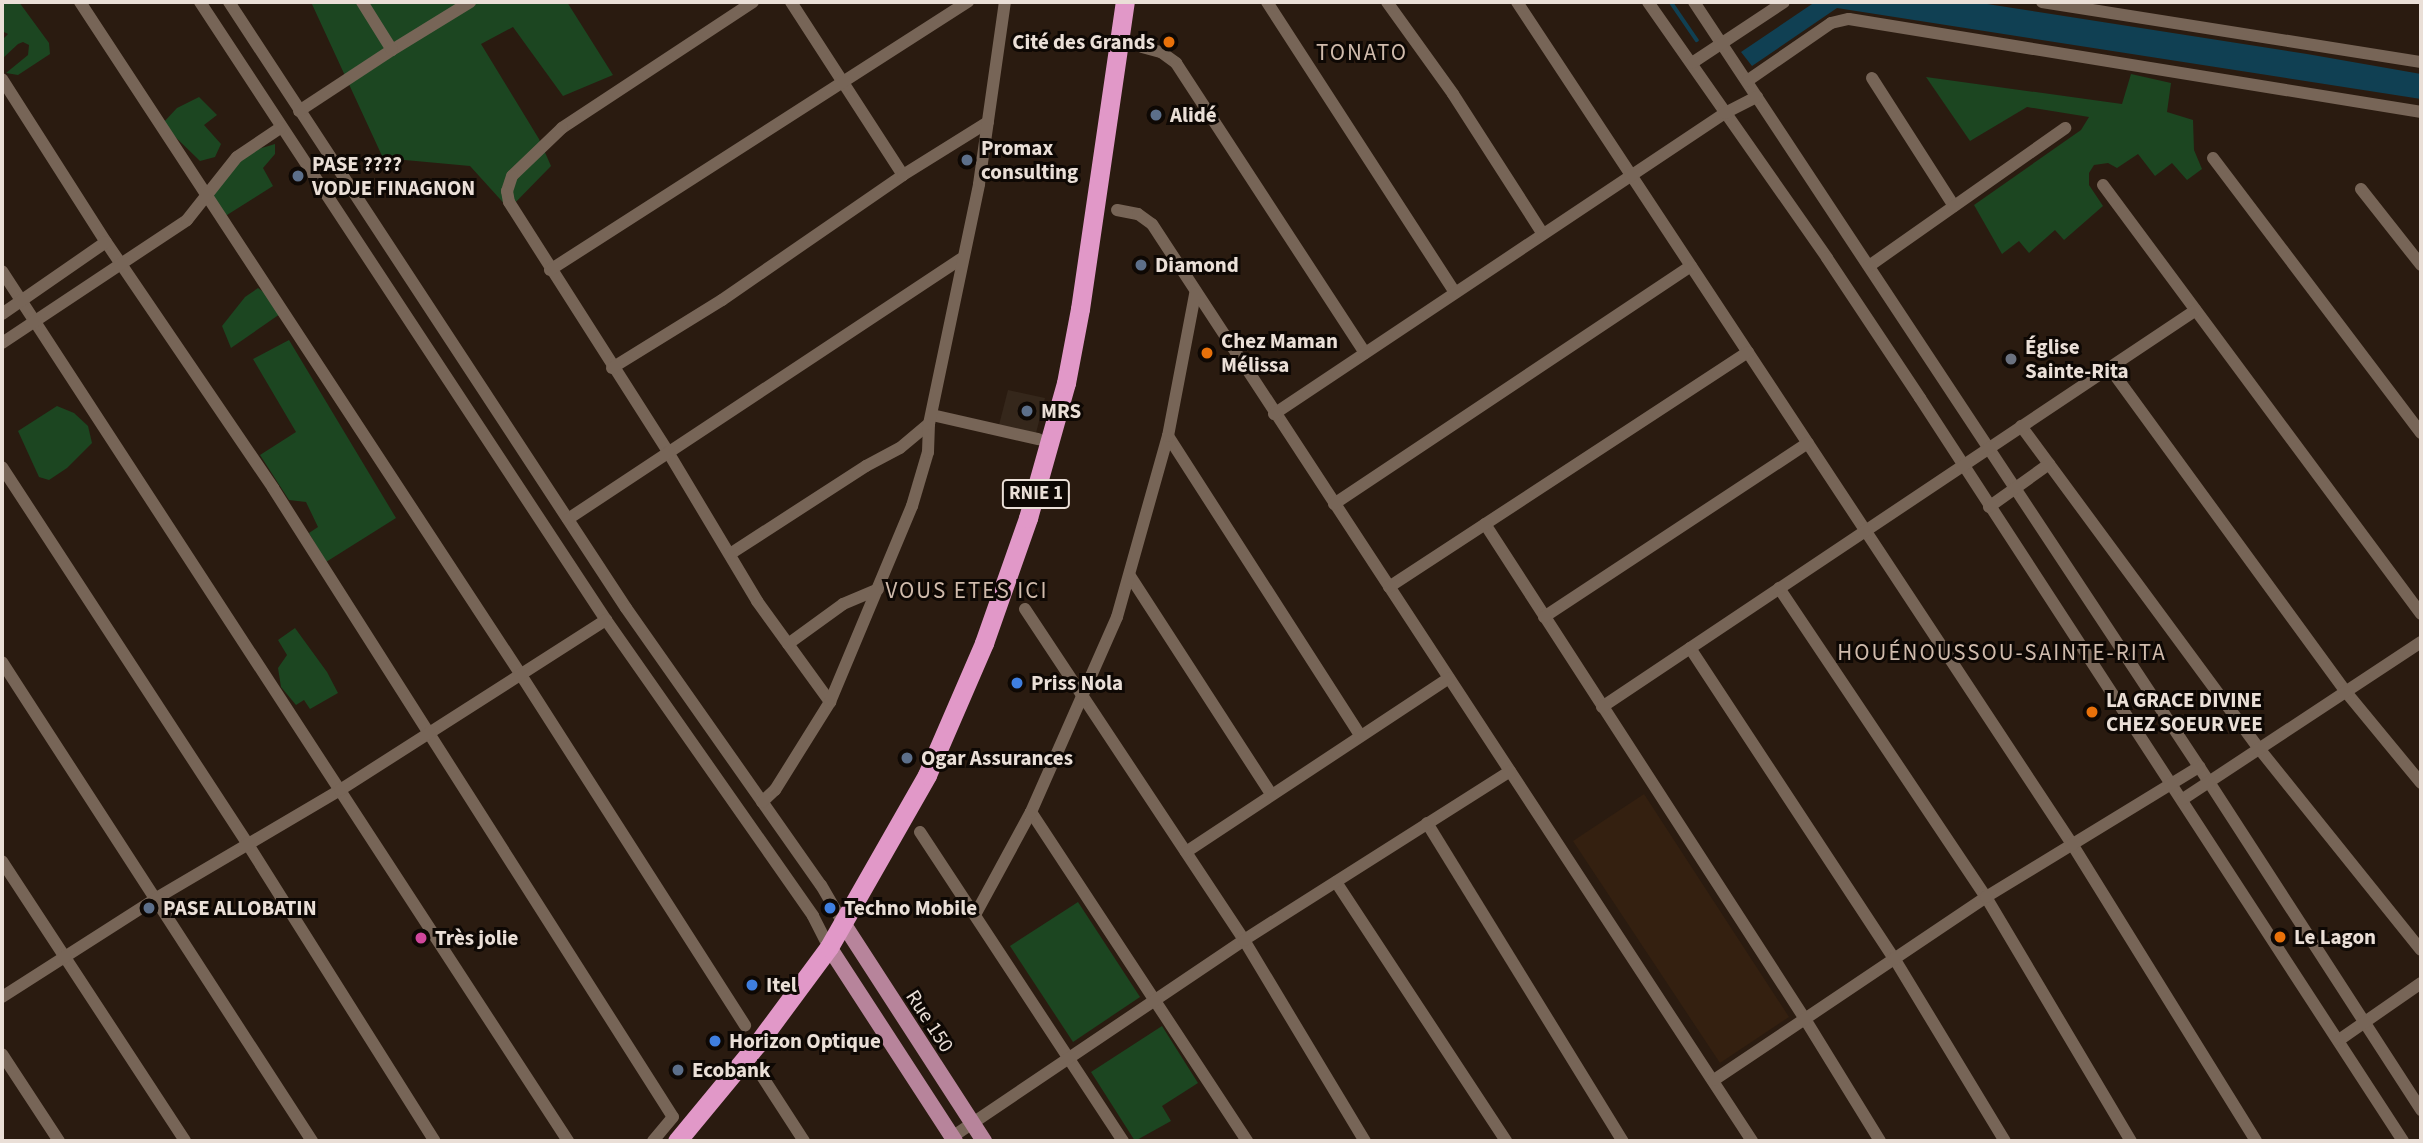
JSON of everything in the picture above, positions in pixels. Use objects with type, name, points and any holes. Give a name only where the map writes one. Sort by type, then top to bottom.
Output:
[{"type":"highway","name":"RNIE 1","points":[[677,1141],[758,1043],[829,947],[906,814],[944,739],[1001,600],[1041,479],[1066,383],[1080,309],[1125,2]]},
{"type":"main road","name":"Rue 150","points":[[843,923],[984,1141]]},
{"type":"main road","points":[[829,947],[953,1139]]},
{"type":"street","points":[[80,2],[521,675],[745,1025]]},
{"type":"street","points":[[200,2],[280,128],[606,620],[813,916],[829,947]]},
{"type":"street","points":[[229,2],[568,519],[821,885],[843,923]]},
{"type":"street","points":[[362,2],[392,50]]},
{"type":"street","points":[[299,111],[470,2]]},
{"type":"street","points":[[753,2],[562,128],[512,176],[507,191],[509,202],[550,270],[668,452],[757,601],[830,702]]},
{"type":"street","points":[[791,2],[903,175]]},
{"type":"street","points":[[550,270],[968,2]]},
{"type":"street","points":[[762,802],[775,790],[830,702],[912,506],[928,452],[930,420],[961,259],[979,184],[1005,2]]},
{"type":"street","points":[[1285,2],[1270,6],[1455,293]]},
{"type":"street","points":[[1387,2],[1453,94],[1543,234]]},
{"type":"street","points":[[1517,2],[2072,844],[2256,1141]]},
{"type":"street","points":[[1648,2],[1827,258],[2183,799],[2403,1141]]},
{"type":"street","points":[[1694,2],[2209,782],[2421,1110]]},
{"type":"street","points":[[1692,63],[1784,2]]},
{"type":"street","points":[[2042,2],[2106,7],[2421,62]]},
{"type":"street","points":[[1747,81],[1831,23],[1849,19],[2421,111]]},
{"type":"street","points":[[1142,47],[1161,52],[1176,63],[1365,353]]},
{"type":"street","points":[[1872,78],[1954,206]]},
{"type":"street","points":[[2,79],[106,242],[273,488],[673,1117],[653,1141]]},
{"type":"street","points":[[1274,414],[1725,113],[1757,97]]},
{"type":"street","points":[[612,368],[722,300],[903,175],[988,122]]},
{"type":"street","points":[[2,343],[123,266],[187,220],[208,197],[221,175],[237,157],[280,128]]},
{"type":"street","points":[[1869,266],[2065,128]]},
{"type":"street","points":[[2213,158],[2421,433]]},
{"type":"street","points":[[2103,185],[2421,614]]},
{"type":"street","points":[[2361,189],[2421,265]]},
{"type":"street","points":[[1117,210],[1138,214],[1152,224],[1195,294],[1752,1141]]},
{"type":"street","points":[[2,314],[106,242]]},
{"type":"street","points":[[568,519],[961,259]]},
{"type":"street","points":[[1334,504],[1691,266]]},
{"type":"street","points":[[2,271],[568,1141]]},
{"type":"street","points":[[975,915],[1031,812],[1084,697],[1130,576],[1168,436],[1195,294]]},
{"type":"street","points":[[1602,707],[2196,310]]},
{"type":"street","points":[[1389,587],[1748,352]]},
{"type":"street","points":[[2109,367],[2346,692],[2421,783]]},
{"type":"street","points":[[930,420],[1038,439]]},
{"type":"street","points":[[730,554],[866,466],[900,449],[930,420]]},
{"type":"street","points":[[2021,426],[2261,751],[2421,950]]},
{"type":"street","points":[[1168,436],[1360,735]]},
{"type":"street","points":[[1544,617],[1808,443]]},
{"type":"street","points":[[1989,507],[2049,464]]},
{"type":"street","points":[[2,467],[247,843],[435,1141]]},
{"type":"street","points":[[1485,524],[1805,1019],[1880,1141]]},
{"type":"street","points":[[1130,576],[1272,794]]},
{"type":"street","points":[[789,643],[843,604],[878,589]]},
{"type":"street","points":[[1779,589],[1986,897],[2131,1141]]},
{"type":"street","points":[[1025,609],[1244,940],[1365,1141]]},
{"type":"street","points":[[2,997],[155,899],[340,790],[606,620]]},
{"type":"street","points":[[2183,799],[2261,751],[2421,642]]},
{"type":"street","points":[[1690,648],[1894,958],[2005,1141]]},
{"type":"street","points":[[2,662],[312,1141]]},
{"type":"street","points":[[1186,852],[1449,678]]},
{"type":"street","points":[[1714,1080],[1986,897],[2199,767]]},
{"type":"street","points":[[953,1139],[972,1123],[1244,940],[1510,771]]},
{"type":"street","points":[[1031,812],[1247,1141]]},
{"type":"street","points":[[1427,823],[1623,1141]]},
{"type":"street","points":[[920,832],[1123,1141]]},
{"type":"street","points":[[2,861],[184,1141]]},
{"type":"street","points":[[1336,882],[1506,1141]]},
{"type":"street","points":[[2339,1040],[2421,983]]},
{"type":"street","points":[[2,1054],[59,1141]]},
{"type":"street","points":[[760,1073],[804,1141]]},
{"type":"shaded area","points":[[1008,390],[1045,398],[1036,433],[999,425]]},
{"type":"shaded area","points":[[1644,794],[1789,1017],[1720,1063],[1573,841]]},
{"type":"green space","points":[[2,2],[19,2],[49,43],[50,54],[18,75],[6,73],[28,55],[29,45],[23,42],[18,44],[2,59],[2,40],[8,34],[2,31]]},
{"type":"green space","points":[[311,2],[567,2],[613,75],[563,96],[513,27],[481,44],[539,139],[551,166],[509,209],[470,166],[383,158]]},
{"type":"green space","points":[[2131,74],[2171,83],[2167,112],[2193,120],[2194,150],[2202,169],[2187,180],[2172,163],[2155,176],[2138,154],[2117,168],[2108,163],[2094,165],[2089,173],[2089,185],[2103,206],[2064,240],[2055,230],[2029,253],[2019,241],[2002,254],[1974,205],[2081,130],[2089,117],[2027,107],[1970,141],[1926,77],[2122,104]]},
{"type":"green space","points":[[199,97],[217,115],[204,125],[221,144],[215,157],[200,161],[162,124],[177,108]]},
{"type":"green space","points":[[275,144],[275,154],[263,168],[273,186],[227,215],[214,209],[211,193],[218,179],[255,150]]},
{"type":"green space","points":[[258,288],[280,304],[280,314],[231,348],[222,326],[245,297]]},
{"type":"green space","points":[[289,340],[396,518],[326,562],[309,533],[318,527],[306,502],[289,500],[260,455],[296,432],[253,359]]},
{"type":"green space","points":[[57,406],[74,413],[88,426],[92,443],[67,468],[49,480],[39,477],[18,431]]},
{"type":"green space","points":[[295,628],[327,672],[338,693],[310,709],[304,700],[296,705],[281,687],[278,668],[287,655],[278,640]]},
{"type":"green space","points":[[1078,902],[1140,997],[1073,1042],[1010,946]]},
{"type":"green space","points":[[1162,1026],[1198,1083],[1162,1106],[1171,1121],[1135,1141],[1091,1072]]},
{"type":"water","points":[[1815,2],[1974,2],[2307,54],[2421,74],[2421,99],[1837,8],[1752,66],[1741,52]]},
{"type":"waterway","points":[[1671,2],[1697,40]]},
{"type":"place","name":"Cité des Grands","points":[[1169,42]]},
{"type":"place","name":"Alidé","points":[[1156,115]]},
{"type":"place","name":"Promax consulting","points":[[967,160]]},
{"type":"place","name":"PASE ???? VODJE FINAGNON","points":[[298,176]]},
{"type":"place","name":"Diamond","points":[[1141,265]]},
{"type":"place","name":"Chez Maman Mélissa","points":[[1207,353]]},
{"type":"place","name":"Église Sainte-Rita","points":[[2011,359]]},
{"type":"place","name":"MRS","points":[[1027,411]]},
{"type":"place","name":"Priss Nola","points":[[1017,683]]},
{"type":"place","name":"LA GRACE DIVINE CHEZ SOEUR VEE","points":[[2092,712]]},
{"type":"place","name":"Ogar Assurances","points":[[907,758]]},
{"type":"place","name":"PASE ALLOBATIN","points":[[149,908]]},
{"type":"place","name":"Techno Mobile","points":[[830,908]]},
{"type":"place","name":"Le Lagon","points":[[2280,937]]},
{"type":"place","name":"Très jolie","points":[[421,938]]},
{"type":"place","name":"Itel","points":[[752,985]]},
{"type":"place","name":"Horizon Optique","points":[[715,1041]]},
{"type":"place","name":"Ecobank","points":[[678,1070]]},
{"type":"district","name":"TONATO","points":[[1362,53]]},
{"type":"district","name":"VOUS ETES ICI","points":[[967,591]]},
{"type":"district","name":"HOUÉNOUSSOU-SAINTE-RITA","points":[[2002,653]]}]
